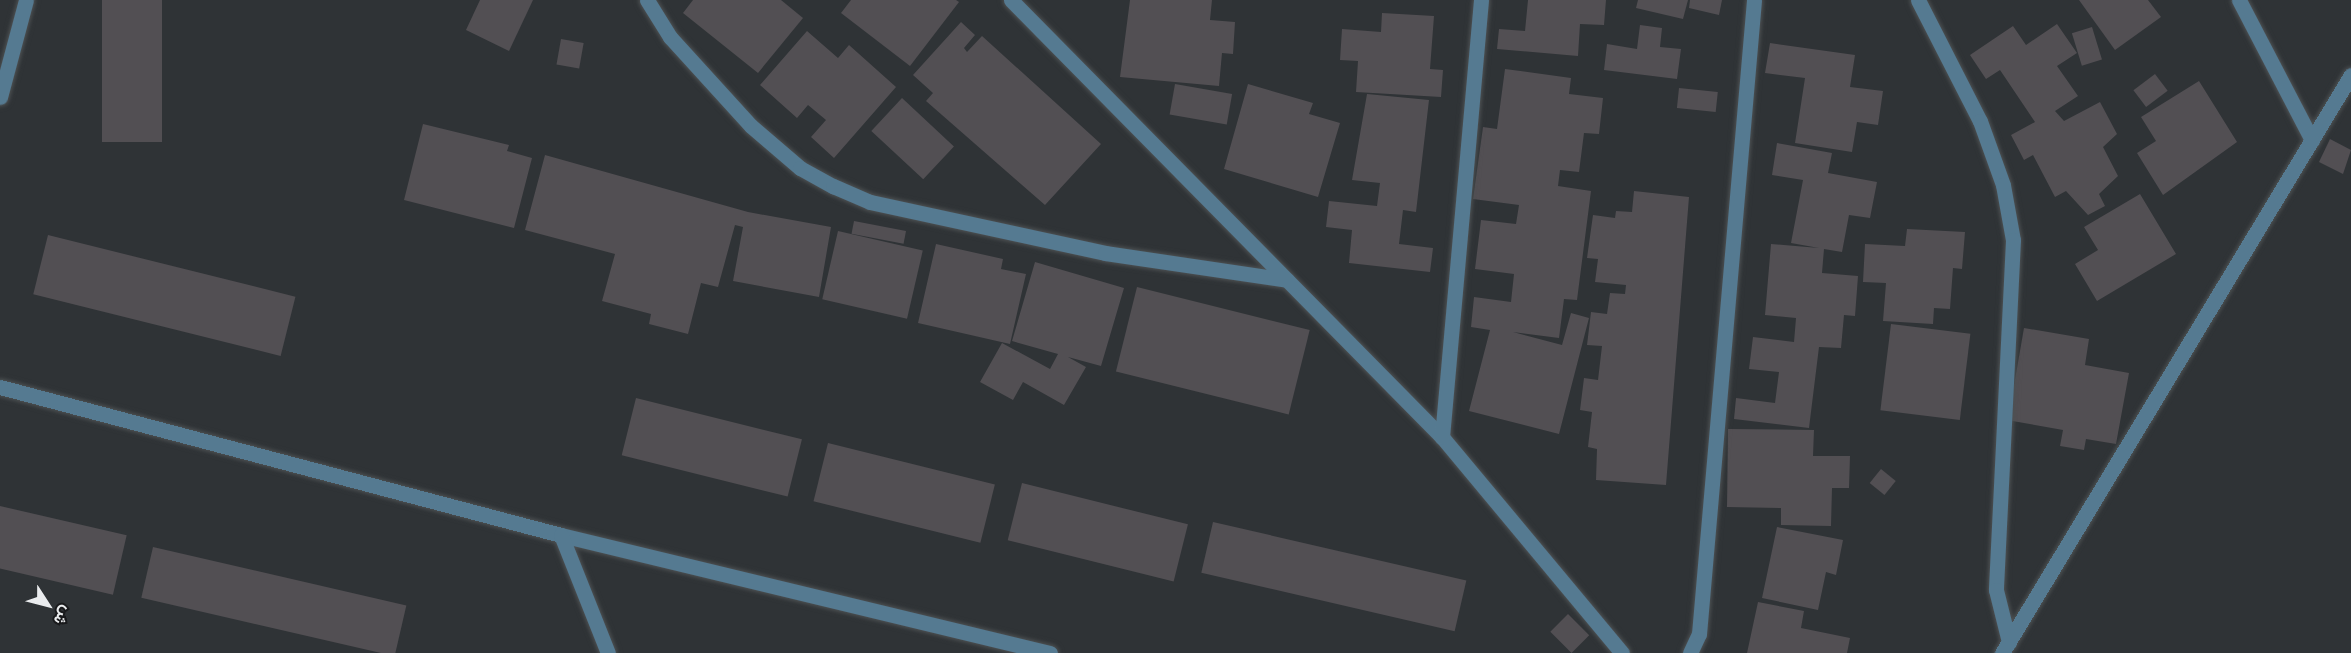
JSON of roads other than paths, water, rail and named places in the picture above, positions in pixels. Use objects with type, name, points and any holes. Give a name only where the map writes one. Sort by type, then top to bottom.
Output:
[{"type":"street","points":[[0,97],[26,0]]},
{"type":"street","points":[[647,0],[670,37],[752,126],[800,168],[832,186],[870,202],[1105,253],[1287,280]]},
{"type":"street","points":[[1011,0],[1442,437],[1622,653]]},
{"type":"street","points":[[1442,437],[1481,0]]},
{"type":"street","points":[[1690,653],[1699,634],[1754,0]]},
{"type":"street","points":[[1918,0],[1980,121],[2003,185],[2013,240],[1996,590],[2005,648]]},
{"type":"street","points":[[2239,0],[2312,140]]},
{"type":"street","points":[[2005,648],[2351,75]]},
{"type":"street","points":[[0,387],[561,535],[1050,653]]},
{"type":"street","points":[[561,535],[608,653]]}]
